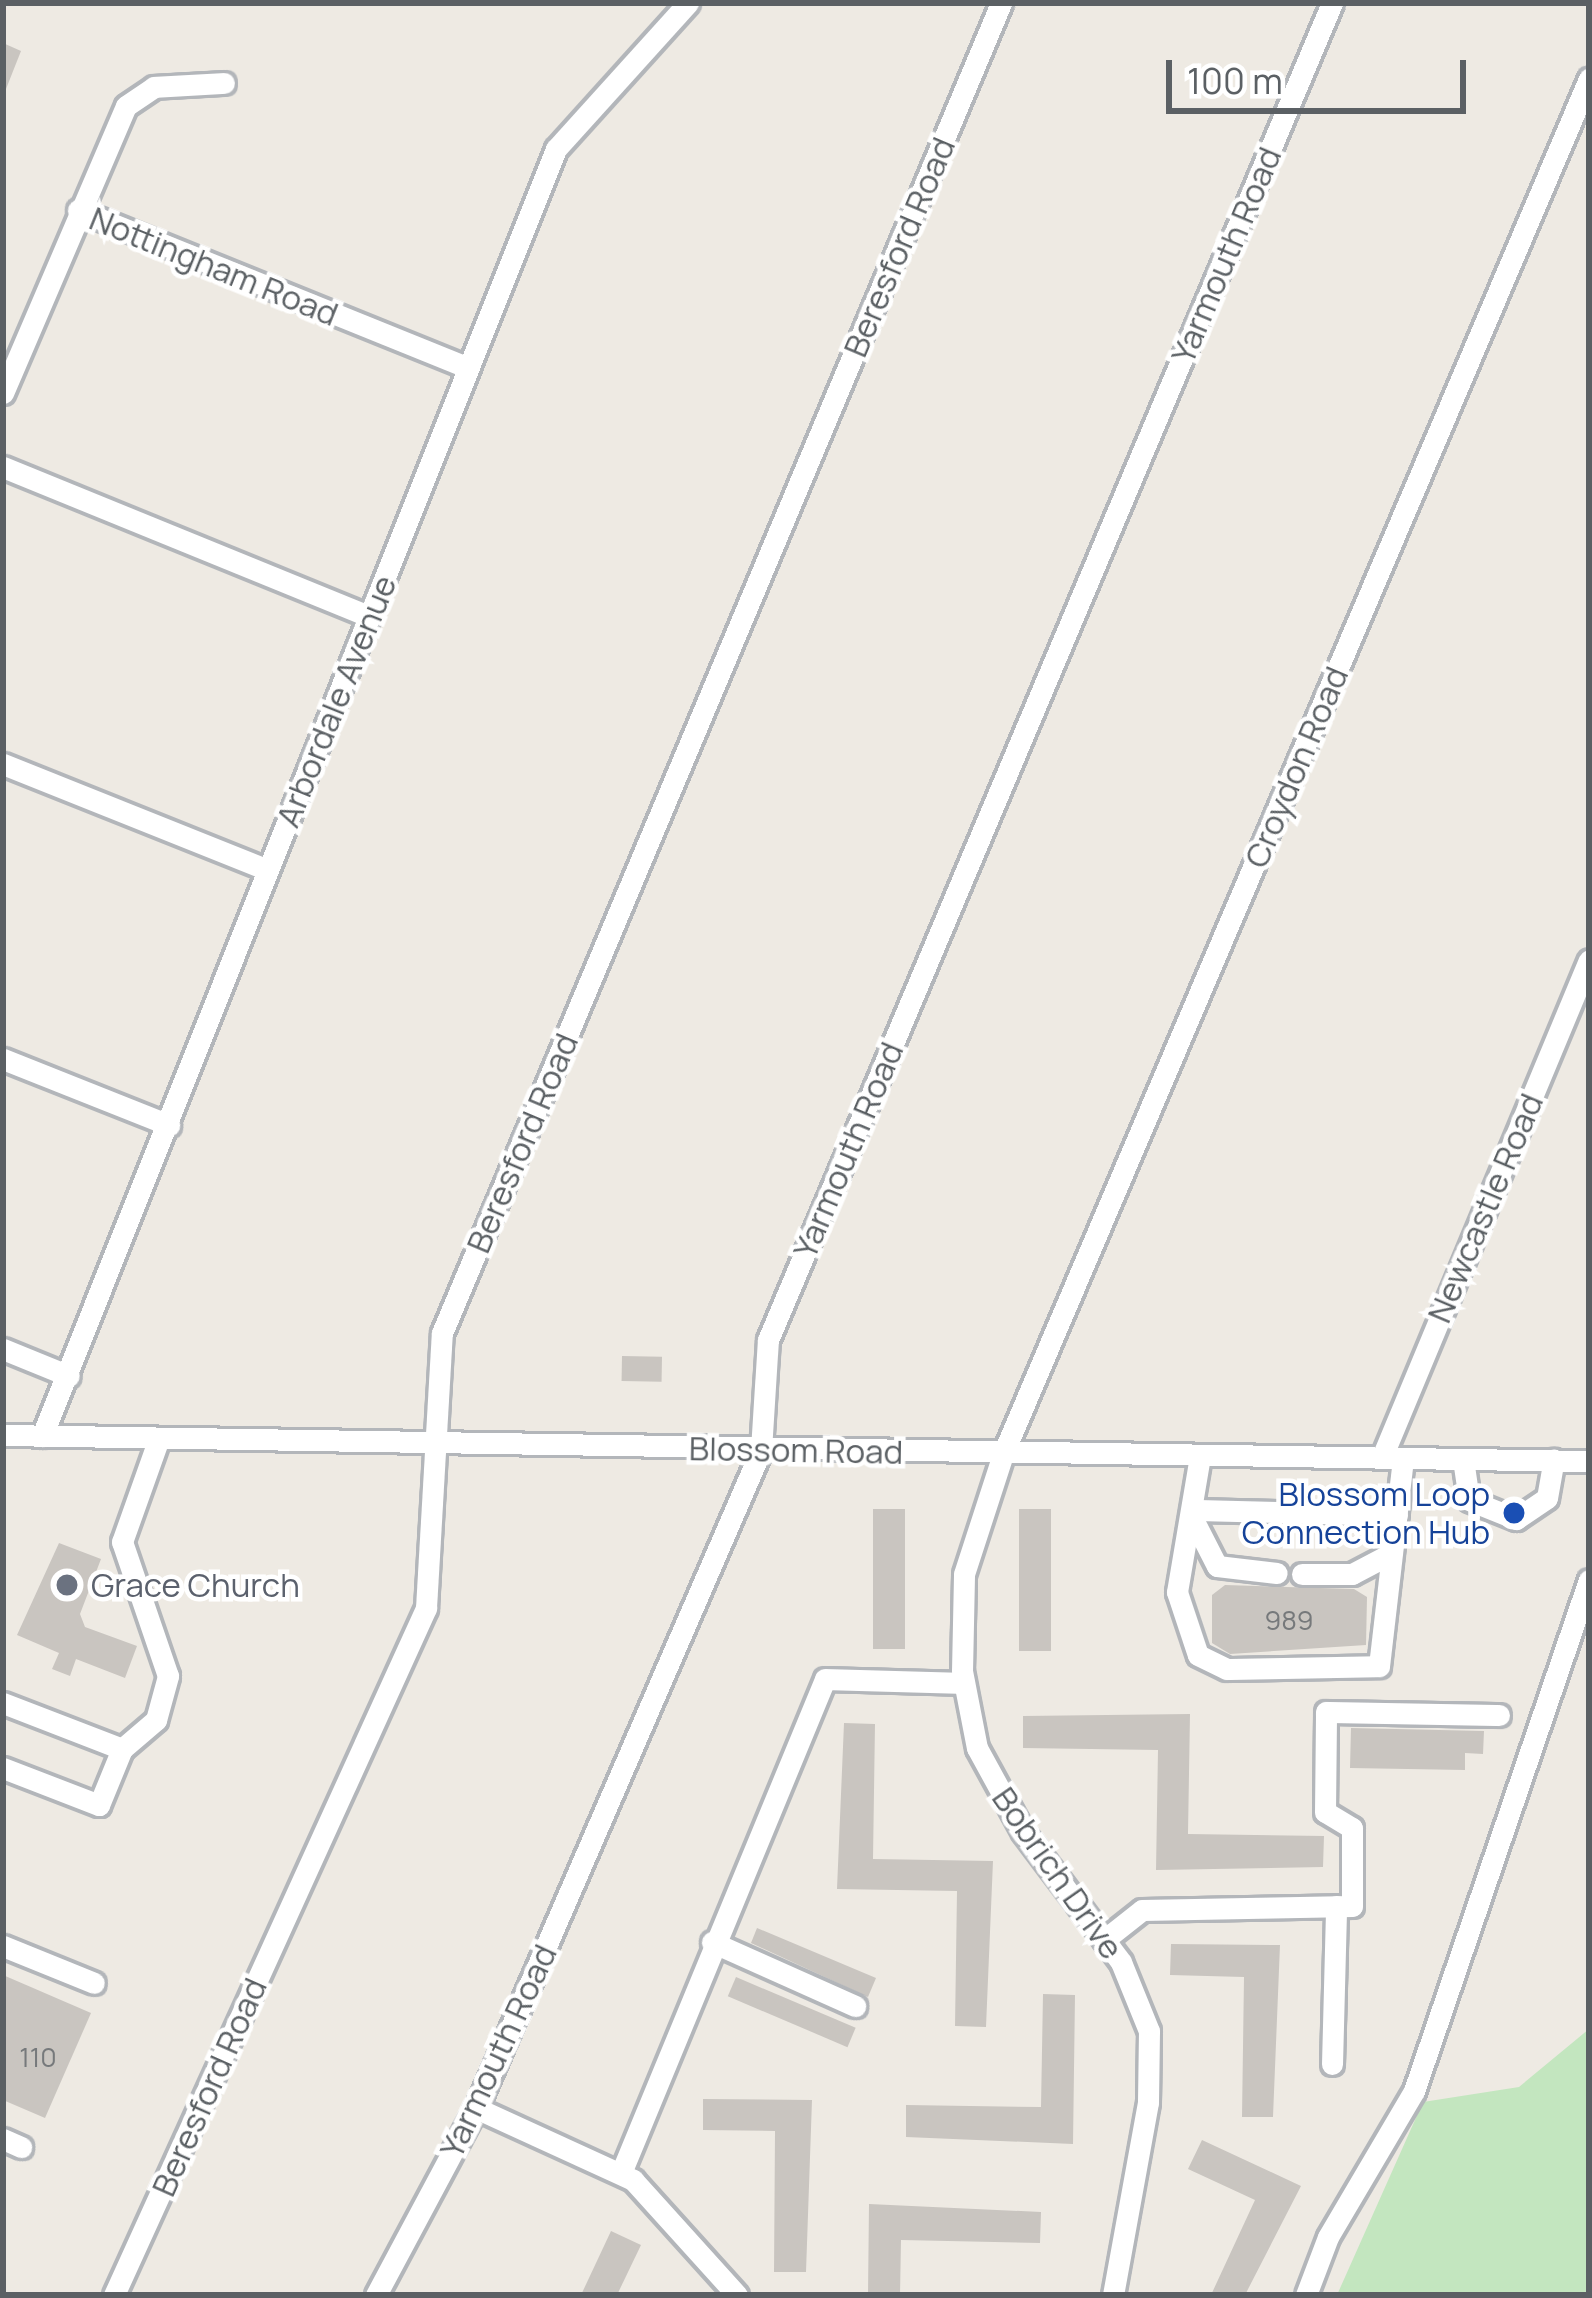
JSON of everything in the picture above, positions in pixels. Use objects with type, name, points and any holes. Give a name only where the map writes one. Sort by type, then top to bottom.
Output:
[{"type":"street","name":"Arbordale Avenue","points":[[42,1436],[563,136],[688,3]]},
{"type":"street","name":"Beresford Road","points":[[114,2295],[426,1608],[442,1333],[1001,3]]},
{"type":"street","name":"Yarmouth Road","points":[[376,2295],[476,2108],[761,1450],[768,1340],[1332,3]]},
{"type":"street","name":"Croydon Road","points":[[1004,1454],[1589,80]]},
{"type":"street","points":[[78,210],[126,106],[154,87],[224,83]]},
{"type":"street","name":"Nottingham Road","points":[[3,393],[78,210],[467,367]]},
{"type":"street","points":[[3,467],[370,616]]},
{"type":"street","points":[[3,764],[268,870]]},
{"type":"street","name":"Newcastle Road","points":[[1197,1517],[1177,1592],[1198,1655],[1227,1669],[1378,1666],[1397,1515],[1392,1458],[1589,960]]},
{"type":"street","points":[[3,1059],[169,1125]]},
{"type":"street","points":[[3,1349],[68,1376]]},
{"type":"street","name":"Blossom Road","points":[[3,1435],[1589,1461]]},
{"type":"street","points":[[3,1768],[98,1805],[122,1749],[156,1720],[168,1676],[122,1542],[159,1438]]},
{"type":"street","name":"Bobrich Drive","points":[[1004,1454],[964,1574],[964,1683],[977,1748],[1010,1812],[1135,1984],[1151,2049],[1113,2295]]},
{"type":"street","points":[[1200,1456],[1197,1517],[1217,1566],[1277,1573]]},
{"type":"street","points":[[1463,1459],[1469,1500],[1497,1518],[1537,1509],[1554,1460]]},
{"type":"street","points":[[1197,1517],[1397,1515]]},
{"type":"street","points":[[1302,1574],[1352,1574],[1390,1554]]},
{"type":"street","points":[[1306,2295],[1328,2237],[1414,2091],[1589,1580]]},
{"type":"street","points":[[621,2173],[712,1942],[825,1678],[964,1683]]},
{"type":"street","points":[[3,1703],[122,1749]]},
{"type":"street","points":[[1104,1940],[1142,1910],[1352,1906],[1352,1828],[1325,1812],[1326,1712],[1499,1715]]},
{"type":"street","points":[[1332,2064],[1336,1906]]},
{"type":"street","points":[[712,1942],[855,2006]]},
{"type":"street","points":[[3,1946],[94,1983]]},
{"type":"street","points":[[476,2108],[621,2173],[737,2295]]},
{"type":"green space","points":[[1589,2029],[1589,2295],[1337,2295],[1423,2102],[1519,2087]]},
{"type":"building","points":[[3,43],[21,51],[4,94],[3,93]]},
{"type":"building","points":[[622,1356],[662,1357],[662,1382],[622,1381]]},
{"type":"building","points":[[873,1509],[905,1509],[905,1649],[873,1649]]},
{"type":"building","points":[[1019,1509],[1051,1509],[1051,1651],[1019,1651]]},
{"type":"building","name":"Grace Church","points":[[59,1543],[101,1559],[80,1614],[85,1627],[137,1646],[125,1678],[76,1659],[70,1676],[52,1669],[59,1653],[17,1635]]},
{"type":"building","points":[[1225,1585],[1354,1589],[1367,1597],[1366,1645],[1230,1654],[1212,1643],[1212,1595]]},
{"type":"building","points":[[1190,1714],[1188,1834],[1324,1836],[1323,1867],[1156,1870],[1158,1750],[1023,1748],[1023,1716]]},
{"type":"building","points":[[844,1723],[875,1724],[873,1859],[993,1861],[986,2027],[955,2026],[957,1891],[837,1889]]},
{"type":"building","points":[[1351,1728],[1484,1731],[1483,1754],[1465,1753],[1465,1770],[1350,1768]]},
{"type":"building","points":[[757,1928],[876,1978],[868,1997],[751,1943]]},
{"type":"building","points":[[1171,1944],[1280,1945],[1273,2117],[1242,2117],[1244,1977],[1170,1975]]},
{"type":"building","points":[[3,1975],[91,2013],[45,2118],[3,2100]]},
{"type":"building","points":[[736,1977],[856,2028],[847,2047],[728,1996]]},
{"type":"building","points":[[1043,1994],[1075,1995],[1073,2144],[906,2137],[906,2105],[1041,2107]]},
{"type":"building","points":[[703,2099],[812,2100],[806,2272],[774,2272],[775,2131],[703,2130]]},
{"type":"building","points":[[1202,2140],[1301,2186],[1245,2295],[1211,2295],[1255,2200],[1188,2169]]},
{"type":"building","points":[[869,2204],[1041,2212],[1040,2243],[901,2240],[900,2295],[868,2295]]},
{"type":"building","points":[[611,2231],[641,2245],[617,2295],[581,2295]]},
{"type":"place","name":"Blossom Loop Connection Hub","points":[[1514,1513]]},
{"type":"place","name":"Grace Church","points":[[67,1585]]}]
